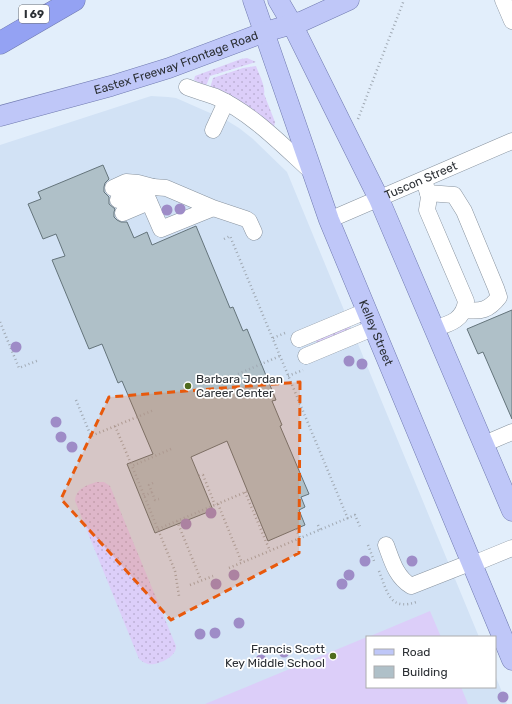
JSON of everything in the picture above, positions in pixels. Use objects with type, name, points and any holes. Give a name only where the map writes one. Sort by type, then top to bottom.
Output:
[{"type":"highway","name":"I 69","points":[[0,27],[68,0]]},
{"type":"highway","points":[[0,43],[74,0]]},
{"type":"main road","points":[[278,0],[292,24],[379,199],[512,511]]},
{"type":"main road","name":"Eastex Freeway Frontage Road","points":[[0,116],[112,86],[169,68],[265,32],[303,21],[349,0]]},
{"type":"main road","name":"Kelley Street","points":[[255,4],[315,175],[329,220],[512,660]]},
{"type":"street","points":[[503,0],[512,21]]},
{"type":"street","points":[[187,87],[226,102],[258,124],[315,175]]},
{"type":"street","points":[[213,130],[226,102]]},
{"type":"street","name":"Tuscon Street","points":[[329,220],[379,199],[426,187],[512,141]]},
{"type":"street","points":[[213,208],[161,229],[149,193],[138,183],[126,182],[118,200],[149,193],[166,188],[213,208],[246,219],[249,221],[254,232]]},
{"type":"street","points":[[426,187],[454,195],[464,211],[499,297],[492,306],[478,312],[465,310]]},
{"type":"street","points":[[426,187],[429,197],[427,210],[466,301],[465,310],[458,319],[449,324],[435,328]]},
{"type":"street","points":[[293,336],[370,320]]},
{"type":"street","points":[[305,363],[370,320]]},
{"type":"street","points":[[484,444],[512,432]]},
{"type":"street","points":[[386,545],[398,574],[407,584],[411,586],[512,548]]},
{"type":"path","points":[[357,123],[404,0]]},
{"type":"path","points":[[224,239],[230,236],[348,519]]},
{"type":"path","points":[[0,322],[19,368],[39,360]]},
{"type":"path","points":[[273,338],[293,336]]},
{"type":"path","points":[[238,374],[280,356]]},
{"type":"path","points":[[288,376],[305,363]]},
{"type":"path","points":[[76,400],[91,436],[154,410]]},
{"type":"path","points":[[115,426],[175,571],[178,596]]},
{"type":"path","points":[[132,466],[171,449]]},
{"type":"path","points":[[199,476],[202,475],[242,563]]},
{"type":"path","points":[[153,483],[149,485],[155,500],[159,499]]},
{"type":"path","points":[[144,496],[152,492]]},
{"type":"path","points":[[158,529],[246,492],[270,551]]},
{"type":"path","points":[[229,568],[355,516],[361,529]]},
{"type":"path","points":[[176,521],[201,580]]},
{"type":"path","points":[[318,524],[320,530]]},
{"type":"path","points":[[296,529],[300,538]]},
{"type":"path","points":[[190,585],[213,576]]},
{"type":"highlighted area","points":[[300,382],[299,553],[171,620],[61,499],[109,397]]},
{"type":"shaded area","points":[[247,58],[256,62],[210,76],[206,86],[194,80],[195,76]]},
{"type":"shaded area","points":[[256,66],[263,84],[264,94],[275,122],[274,127],[244,105],[210,88],[213,78],[243,68]]},
{"type":"shaded area","name":"Barbara Jordan Career Center","points":[[151,96],[168,97],[176,98],[226,120],[239,128],[253,139],[287,172],[479,636],[366,636],[366,688],[496,688],[496,677],[507,704],[0,704],[0,145]]},
{"type":"shaded area","points":[[349,326],[351,330],[318,343],[316,342],[316,340]]},
{"type":"shaded area","points":[[96,482],[104,482],[110,486],[176,646],[170,657],[156,664],[144,663],[139,659],[75,501],[79,490]]},
{"type":"shaded area","points":[[430,611],[441,636],[370,636]]},
{"type":"shaded area","points":[[366,637],[366,688],[461,688],[468,704],[205,704]]},
{"type":"building","points":[[103,165],[109,179],[105,183],[104,192],[109,197],[109,204],[115,209],[114,217],[121,222],[127,222],[134,238],[147,232],[152,245],[196,226],[230,308],[233,307],[243,331],[247,329],[276,400],[272,401],[282,425],[280,426],[309,494],[301,497],[305,507],[299,510],[305,525],[268,541],[227,441],[191,457],[213,510],[155,533],[127,464],[153,454],[122,381],[118,383],[102,344],[89,349],[52,260],[65,256],[56,234],[43,239],[28,204],[41,199],[38,192]]},
{"type":"building","points":[[512,310],[512,419],[483,352],[478,354],[467,329]]},
{"type":"place","name":"Barbara Jordan Career Center","points":[[188,386]]},
{"type":"place","name":"Francis Scott Key Middle School","points":[[333,656]]}]
